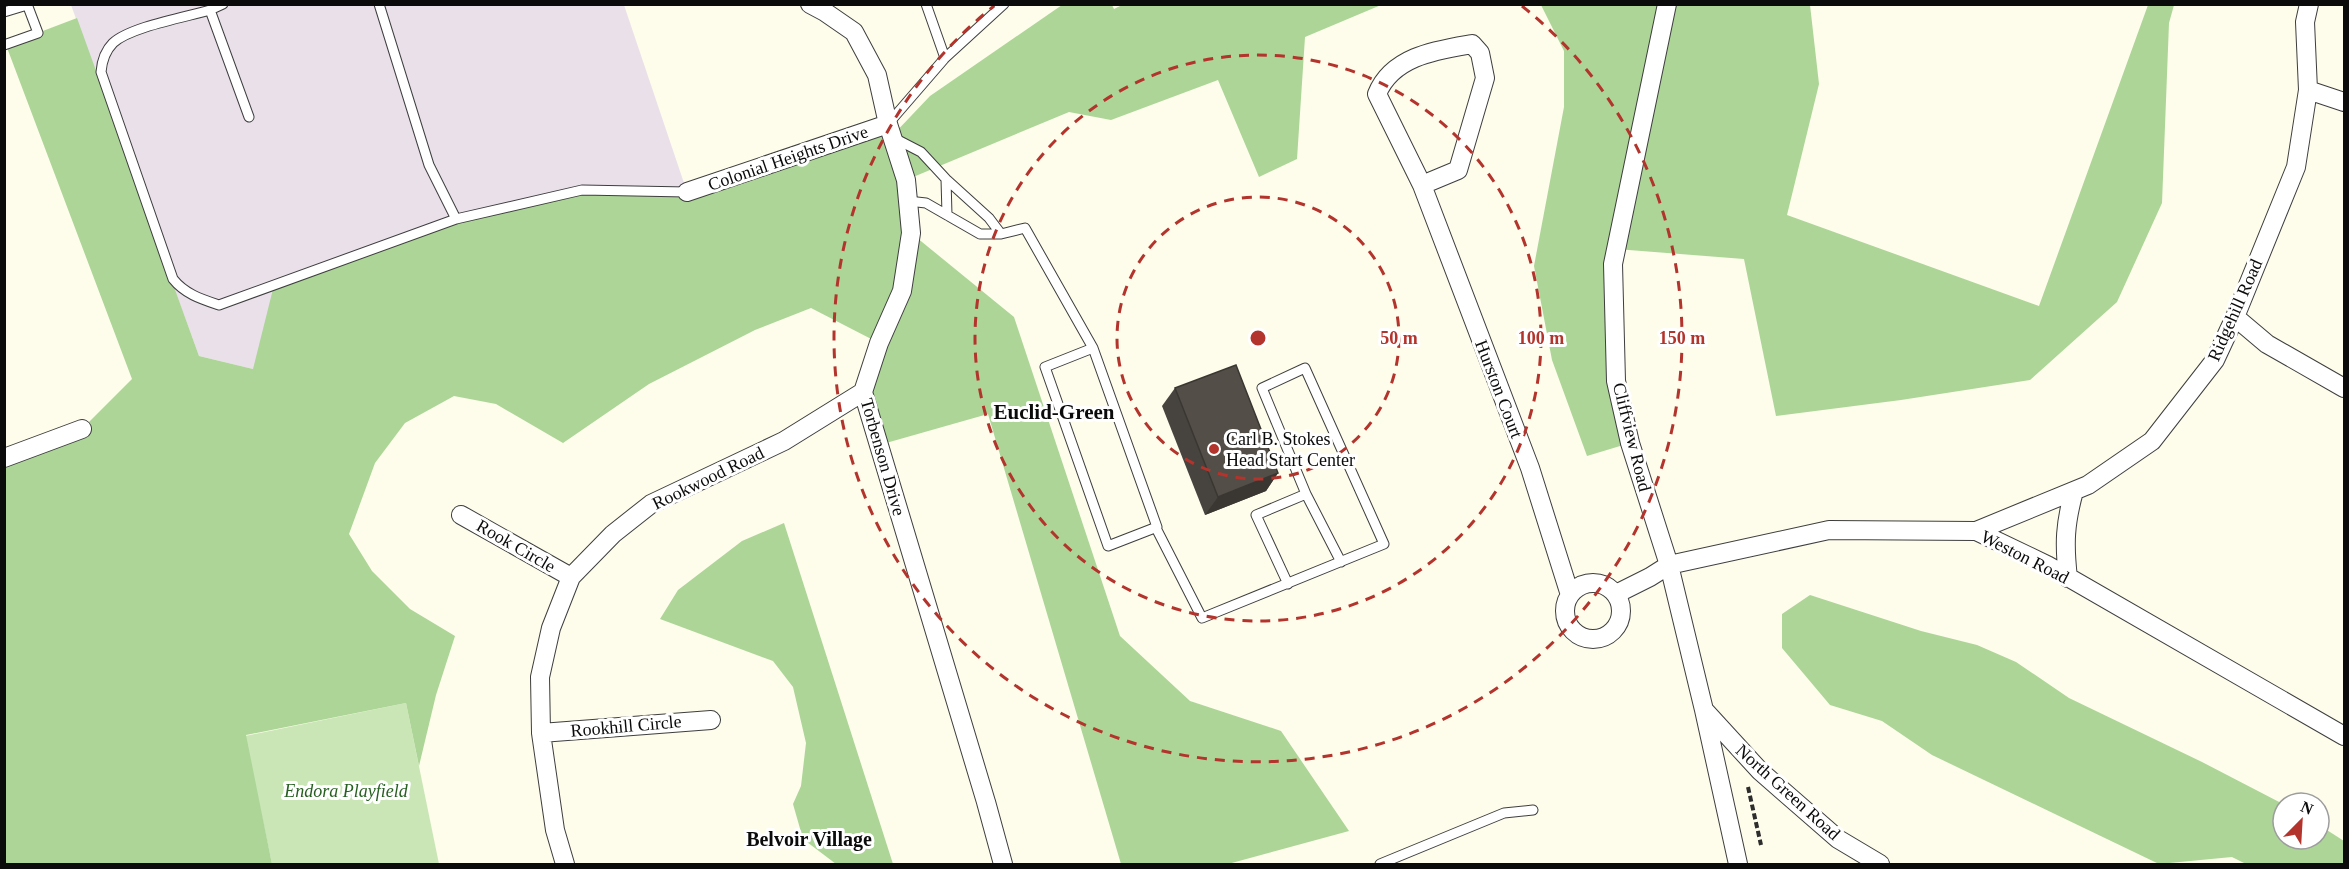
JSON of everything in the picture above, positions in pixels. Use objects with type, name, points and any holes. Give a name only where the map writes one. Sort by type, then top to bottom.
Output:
[{"type":"street","name":"Torbenson Drive","points":[[810,4],[854,32],[877,75],[890,130],[906,180],[911,233],[902,291],[879,343],[863,392],[1003,864]]},
{"type":"street","name":"Cliffview Road","points":[[1667,4],[1613,264],[1616,381],[1630,444],[1669,565],[1738,864]]},
{"type":"street","name":"Ridgehill Road","points":[[1976,531],[2088,484],[2152,441],[2215,360],[2235,317],[2296,167],[2308,90],[2306,22],[2309,4]]},
{"type":"street","name":"Hurston Court","points":[[1422,184],[1458,170],[1485,78],[1480,53],[1472,44],[1421,54],[1403,64],[1382,82],[1377,94],[1422,184],[1530,468],[1570,595],[1565,614],[1573,630],[1589,639],[1599,639],[1615,629],[1622,612],[1616,594]]},
{"type":"street","points":[[2308,90],[2344,102]]},
{"type":"street","name":"Colonial Heights Drive","points":[[687,192],[890,130]]},
{"type":"street","points":[[2235,317],[2267,344],[2344,388]]},
{"type":"street","name":"Rookwood Road","points":[[565,864],[555,830],[541,733],[540,677],[551,628],[571,577],[613,534],[651,504],[784,441],[863,392]]},
{"type":"street","points":[[4,458],[82,429]]},
{"type":"street","points":[[2068,578],[2064,542],[2066,522],[2074,491]]},
{"type":"street","name":"Rook Circle","points":[[461,515],[571,577]]},
{"type":"street","name":"Weston Road","points":[[1669,565],[1829,530],[1976,531],[2047,565],[2344,736]]},
{"type":"street","points":[[1570,595],[1584,584],[1593,583],[1610,588],[1616,594],[1669,565]]},
{"type":"street","name":"North Green Road","points":[[1704,710],[1760,771],[1838,839],[1880,864]]},
{"type":"street","name":"Rookhill Circle","points":[[541,733],[711,720]]},
{"type":"lane","points":[[191,4],[195,14]]},
{"type":"lane","points":[[223,4],[210,10],[131,33],[115,41],[106,51],[100,72],[173,279],[181,288],[201,299],[219,305],[456,219],[582,190],[687,192]]},
{"type":"lane","points":[[379,4],[429,165],[456,219]]},
{"type":"lane","points":[[926,4],[945,58]]},
{"type":"lane","points":[[1002,234],[989,218],[946,179],[921,152],[890,130],[945,58],[1004,4]]},
{"type":"lane","points":[[4,12],[27,5],[38,33],[4,45]]},
{"type":"lane","points":[[210,10],[249,117]]},
{"type":"lane","points":[[946,179],[947,215]]},
{"type":"lane","points":[[908,201],[926,203],[980,234],[1002,234],[1025,228],[1093,348],[1156,528],[1202,618],[1288,584],[1341,562],[1384,544],[1305,368],[1262,388],[1306,494],[1341,562]]},
{"type":"lane","points":[[1093,348],[1045,367],[1108,546],[1156,528]]},
{"type":"lane","points":[[1288,584],[1256,515],[1306,494]]},
{"type":"lane","points":[[1380,864],[1504,813],[1533,810]]},
{"type":"path","points":[[1748,787],[1761,845]]},
{"type":"shaded area","points":[[71,5],[624,5],[687,192],[253,369],[199,356]]},
{"type":"green space","points":[[1124,4],[1381,5],[1305,37],[1297,159],[1259,177],[1218,80],[1111,120],[1069,112],[906,180],[911,233],[1014,317],[1120,636],[1190,701],[1281,731],[1349,831],[1228,864],[1121,864],[988,414],[879,445],[863,392],[879,343],[811,308],[755,330],[649,384],[563,443],[496,404],[454,396],[405,423],[375,463],[349,534],[372,571],[410,609],[455,636],[436,695],[419,766],[406,703],[246,735],[272,864],[5,864],[5,458],[82,429],[132,379],[6,45],[77,18],[199,356],[253,369],[274,285],[456,219],[582,190],[687,192],[888,124],[892,136],[930,96],[1062,5],[1112,5],[1114,9]]},
{"type":"green space","points":[[1541,5],[1810,5],[1819,84],[1787,215],[2039,306],[2148,5],[2174,5],[2169,23],[2162,203],[2117,302],[2030,380],[1776,416],[1744,259],[1616,249],[1613,264],[1630,443],[1587,456],[1552,360],[1534,266],[1564,107],[1564,51]]},
{"type":"green space","points":[[784,523],[893,864],[836,864],[803,839],[793,804],[801,786],[806,743],[793,687],[773,661],[660,619],[678,590],[742,541]]},
{"type":"green space","points":[[1810,595],[1921,631],[1977,645],[2016,662],[2069,698],[2271,798],[2271,851],[2331,851],[2331,833],[2344,841],[2344,864],[2246,864],[2232,857],[2159,864],[1932,755],[1882,721],[1830,705],[1782,648],[1782,614]]},
{"type":"green space","name":"Endora Playfield","points":[[406,703],[439,864],[272,864],[245,736]]},
{"type":"building","name":"Carl B. Stokes Head Start Center","points":[[1236,365],[1278,473],[1218,497],[1175,388]]},
{"type":"place","name":"Carl B. Stokes Head Start Center","points":[[1214,449]]},
{"type":"district","name":"Euclid-Green","points":[[1054,412]]},
{"type":"district","name":"Belvoir Village","points":[[809,839]]}]
